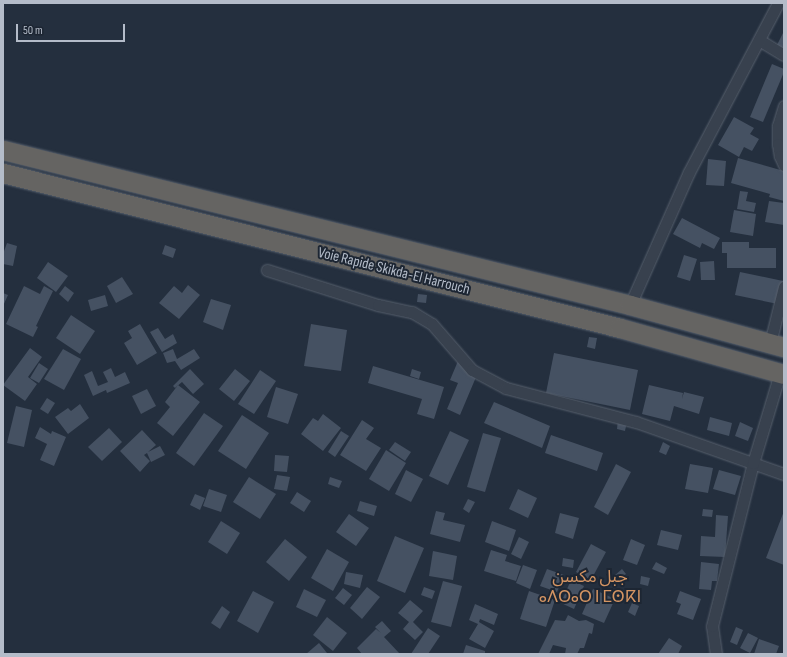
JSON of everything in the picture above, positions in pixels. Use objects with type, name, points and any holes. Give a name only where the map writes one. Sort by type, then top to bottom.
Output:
[{"type":"highway","name":"Voie Rapide Skikda-El Harrouch","points":[[3,150],[630,306],[777,345]]},
{"type":"highway","name":"Voie Rapide Skikda-El Harrouch","points":[[3,174],[620,328],[782,373]]},
{"type":"street","points":[[630,306],[689,172],[778,3]]},
{"type":"street","points":[[759,40],[784,55]]},
{"type":"street","points":[[784,106],[778,126],[778,144],[780,156],[784,165]]},
{"type":"street","points":[[267,270],[378,305],[412,312],[432,324],[472,370],[506,388],[636,422],[784,474]]},
{"type":"street","points":[[777,345],[784,287]]},
{"type":"street","points":[[716,654],[712,626],[753,463],[782,373]]},
{"type":"building","points":[[784,31],[784,49],[777,45]]},
{"type":"building","points":[[772,64],[784,69],[784,72],[763,122],[750,117]]},
{"type":"building","points":[[734,117],[754,128],[750,134],[759,139],[752,151],[744,147],[739,157],[718,145]]},
{"type":"building","points":[[738,158],[784,171],[784,201],[769,197],[770,194],[731,183]]},
{"type":"building","points":[[708,159],[726,161],[724,186],[706,185]]},
{"type":"building","points":[[740,191],[748,192],[746,201],[756,203],[754,212],[737,209]]},
{"type":"building","points":[[769,201],[784,203],[784,225],[765,222]]},
{"type":"building","points":[[734,210],[756,214],[753,236],[730,232]]},
{"type":"building","points":[[682,218],[720,238],[714,249],[702,243],[700,248],[673,234]]},
{"type":"building","points":[[722,242],[749,242],[749,248],[776,248],[776,268],[727,268],[727,253],[722,253]]},
{"type":"building","points":[[7,243],[17,246],[13,266],[3,264],[3,254]]},
{"type":"building","points":[[165,245],[176,249],[173,258],[162,254]]},
{"type":"building","points":[[684,255],[697,259],[690,281],[677,277]]},
{"type":"building","points":[[714,261],[715,280],[701,280],[700,262]]},
{"type":"building","points":[[48,262],[68,276],[56,292],[37,278]]},
{"type":"building","points":[[740,272],[783,281],[778,304],[735,295]]},
{"type":"building","points":[[122,277],[133,294],[116,303],[107,286]]},
{"type":"building","points":[[188,285],[200,295],[179,319],[159,303],[174,286],[182,293]]},
{"type":"building","points":[[24,286],[40,294],[44,286],[53,291],[36,326],[38,327],[33,337],[6,324]]},
{"type":"building","points":[[65,286],[74,293],[68,302],[59,294]]},
{"type":"building","points":[[3,293],[8,295],[3,306]]},
{"type":"building","points":[[418,294],[427,295],[426,303],[417,302]]},
{"type":"building","points":[[105,295],[108,306],[91,311],[88,300]]},
{"type":"building","points":[[211,299],[231,305],[223,330],[203,322]]},
{"type":"building","points":[[71,315],[95,331],[80,354],[56,338]]},
{"type":"building","points":[[140,324],[157,353],[137,365],[124,343],[132,338],[128,331]]},
{"type":"building","points":[[311,324],[347,330],[341,371],[304,366]]},
{"type":"building","points":[[158,328],[165,339],[173,334],[177,343],[162,352],[150,332]]},
{"type":"building","points":[[589,337],[597,338],[595,349],[587,347]]},
{"type":"building","points":[[30,348],[42,357],[28,377],[37,384],[25,401],[3,385]]},
{"type":"building","points":[[63,349],[81,359],[64,390],[44,379]]},
{"type":"building","points":[[173,349],[177,359],[194,349],[200,358],[181,370],[175,361],[167,363],[163,353]]},
{"type":"building","points":[[554,353],[638,370],[630,410],[546,393]]},
{"type":"building","points":[[458,361],[479,370],[460,415],[447,409],[458,383],[450,380]]},
{"type":"building","points":[[39,363],[48,369],[39,383],[30,378]]},
{"type":"building","points":[[373,366],[444,387],[434,419],[417,414],[422,399],[368,383]]},
{"type":"building","points":[[111,368],[115,377],[125,372],[130,383],[107,393],[106,390],[93,396],[84,375],[92,371],[98,386],[108,382],[103,372]]},
{"type":"building","points":[[190,369],[204,384],[193,394],[182,382],[175,388],[173,386]]},
{"type":"building","points":[[235,369],[250,381],[234,401],[219,389]]},
{"type":"building","points":[[412,369],[421,372],[419,379],[410,376]]},
{"type":"building","points":[[260,370],[276,381],[254,414],[238,404]]},
{"type":"building","points":[[178,385],[200,402],[173,436],[157,423],[170,407],[165,402]]},
{"type":"building","points":[[649,385],[683,393],[682,399],[684,392],[704,397],[699,414],[674,406],[670,421],[642,414]]},
{"type":"building","points":[[276,387],[298,394],[288,424],[267,417]]},
{"type":"building","points":[[147,389],[156,406],[141,414],[132,396]]},
{"type":"building","points":[[47,398],[55,403],[48,414],[40,409]]},
{"type":"building","points":[[494,402],[550,426],[542,448],[484,423]]},
{"type":"building","points":[[80,404],[89,418],[68,434],[55,417],[68,408],[71,411]]},
{"type":"building","points":[[16,406],[32,410],[24,447],[7,443]]},
{"type":"building","points":[[204,413],[223,426],[194,466],[176,453]]},
{"type":"building","points":[[323,414],[341,428],[323,451],[301,434],[313,418],[318,421]]},
{"type":"building","points":[[242,415],[269,433],[246,469],[218,451]]},
{"type":"building","points":[[710,417],[732,423],[729,436],[707,430]]},
{"type":"building","points":[[618,419],[627,421],[625,431],[617,429]]},
{"type":"building","points":[[362,420],[374,428],[366,439],[381,448],[366,471],[340,455]]},
{"type":"building","points":[[740,422],[753,428],[748,441],[735,436]]},
{"type":"building","points":[[40,427],[51,434],[52,431],[66,437],[54,466],[40,460],[47,444],[35,438]]},
{"type":"building","points":[[109,428],[122,442],[102,461],[88,447]]},
{"type":"building","points":[[142,430],[156,445],[148,452],[160,446],[165,455],[151,462],[147,453],[144,455],[150,461],[140,472],[120,451]]},
{"type":"building","points":[[341,431],[349,436],[335,457],[328,452]]},
{"type":"building","points":[[450,431],[469,440],[448,485],[429,476]]},
{"type":"building","points":[[483,433],[501,438],[485,492],[467,487]]},
{"type":"building","points":[[551,435],[603,453],[597,471],[545,453]]},
{"type":"building","points":[[395,442],[411,452],[405,461],[389,450]]},
{"type":"building","points":[[663,442],[670,446],[666,455],[659,452]]},
{"type":"building","points":[[386,450],[406,463],[389,491],[369,479]]},
{"type":"building","points":[[275,455],[289,456],[287,472],[274,471]]},
{"type":"building","points":[[616,464],[631,472],[608,515],[594,507]]},
{"type":"building","points":[[690,464],[713,468],[708,493],[685,489]]},
{"type":"building","points":[[406,470],[423,479],[411,502],[395,494]]},
{"type":"building","points":[[719,470],[741,476],[735,495],[713,489]]},
{"type":"building","points":[[277,475],[290,477],[287,491],[274,489]]},
{"type":"building","points":[[249,477],[276,494],[260,519],[233,502]]},
{"type":"building","points":[[330,477],[342,481],[339,488],[328,484]]},
{"type":"building","points":[[209,489],[227,495],[221,512],[203,506]]},
{"type":"building","points":[[518,489],[537,498],[528,518],[509,509]]},
{"type":"building","points":[[297,492],[311,501],[304,512],[290,503]]},
{"type":"building","points":[[195,494],[205,498],[200,510],[190,505]]},
{"type":"building","points":[[468,499],[475,502],[469,513],[463,509]]},
{"type":"building","points":[[360,501],[377,506],[374,516],[357,511]]},
{"type":"building","points":[[703,509],[713,510],[712,517],[702,516]]},
{"type":"building","points":[[436,511],[445,513],[443,520],[465,525],[460,542],[430,534]]},
{"type":"building","points":[[784,511],[784,565],[766,558]]},
{"type":"building","points":[[560,513],[579,518],[573,539],[555,533]]},
{"type":"building","points":[[349,514],[369,528],[356,546],[336,532]]},
{"type":"building","points":[[716,515],[728,516],[725,557],[700,556],[701,536],[715,537]]},
{"type":"building","points":[[221,521],[240,533],[227,554],[208,542]]},
{"type":"building","points":[[492,521],[516,530],[509,551],[485,542]]},
{"type":"building","points":[[661,530],[682,535],[678,550],[657,545]]},
{"type":"building","points":[[395,536],[424,548],[405,593],[377,581]]},
{"type":"building","points":[[519,537],[529,542],[521,559],[511,554]]},
{"type":"building","points":[[285,539],[307,557],[289,581],[266,562]]},
{"type":"building","points":[[631,539],[645,545],[637,565],[623,560]]},
{"type":"building","points":[[591,544],[606,552],[591,580],[576,572]]},
{"type":"building","points":[[327,549],[349,562],[333,591],[311,578]]},
{"type":"building","points":[[491,550],[507,555],[505,561],[521,566],[516,581],[484,571]]},
{"type":"building","points":[[433,551],[457,556],[453,580],[429,576]]},
{"type":"building","points":[[563,558],[574,560],[573,568],[562,566]]},
{"type":"building","points":[[656,562],[667,568],[664,574],[652,569]]},
{"type":"building","points":[[701,562],[719,564],[717,581],[712,581],[711,590],[699,589]]},
{"type":"building","points":[[523,565],[537,570],[530,589],[516,583]]},
{"type":"building","points":[[547,569],[564,575],[557,592],[540,586]]},
{"type":"building","points":[[622,569],[626,574],[618,580],[614,576]]},
{"type":"building","points":[[346,572],[363,575],[360,588],[344,584]]},
{"type":"building","points":[[641,576],[650,578],[648,586],[640,584]]},
{"type":"building","points":[[571,580],[584,586],[574,609],[561,603]]},
{"type":"building","points":[[443,581],[462,586],[451,627],[431,622]]},
{"type":"building","points":[[367,587],[380,597],[362,619],[350,608]]},
{"type":"building","points":[[424,587],[435,591],[432,599],[421,595]]},
{"type":"building","points":[[343,588],[352,595],[344,605],[335,598]]},
{"type":"building","points":[[304,589],[326,600],[317,617],[296,607]]},
{"type":"building","points":[[593,589],[615,599],[604,623],[582,614]]},
{"type":"building","points":[[253,591],[274,602],[258,633],[237,621]]},
{"type":"building","points":[[529,591],[555,600],[546,627],[520,619]]},
{"type":"building","points":[[680,591],[701,599],[693,620],[677,614],[681,604],[676,602]]},
{"type":"building","points":[[410,600],[423,611],[413,622],[423,632],[415,640],[403,629],[409,622],[398,613]]},
{"type":"building","points":[[632,603],[639,606],[635,616],[628,612]]},
{"type":"building","points":[[475,604],[498,614],[494,625],[480,619],[479,622],[494,631],[485,648],[469,639],[478,624],[469,620]]},
{"type":"building","points":[[222,606],[230,612],[220,629],[211,623]]},
{"type":"building","points":[[568,615],[579,621],[586,620],[594,624],[592,634],[589,633],[584,648],[580,648],[577,654],[565,654],[566,648],[553,645],[549,654],[538,654],[555,620],[565,621]]},
{"type":"building","points":[[327,617],[347,633],[333,651],[313,635]]},
{"type":"building","points":[[382,621],[391,631],[384,637],[400,654],[362,654],[357,648],[376,629],[381,633],[375,627]]},
{"type":"building","points":[[736,627],[743,630],[737,645],[730,642]]},
{"type":"building","points":[[428,628],[440,636],[428,654],[411,654]]},
{"type":"building","points":[[748,633],[758,638],[750,653],[740,648]]},
{"type":"building","points":[[669,638],[682,646],[678,654],[658,654]]},
{"type":"building","points":[[759,639],[779,646],[776,654],[754,654]]},
{"type":"building","points":[[319,643],[327,653],[326,654],[306,654]]},
{"type":"building","points":[[466,645],[485,651],[485,654],[463,654]]},
{"type":"district","name":"جبل مكسن ⴰⴷⵔⴰⵔ ⵏ ⵎⵙⴽⵏ","points":[[590,588]]}]
